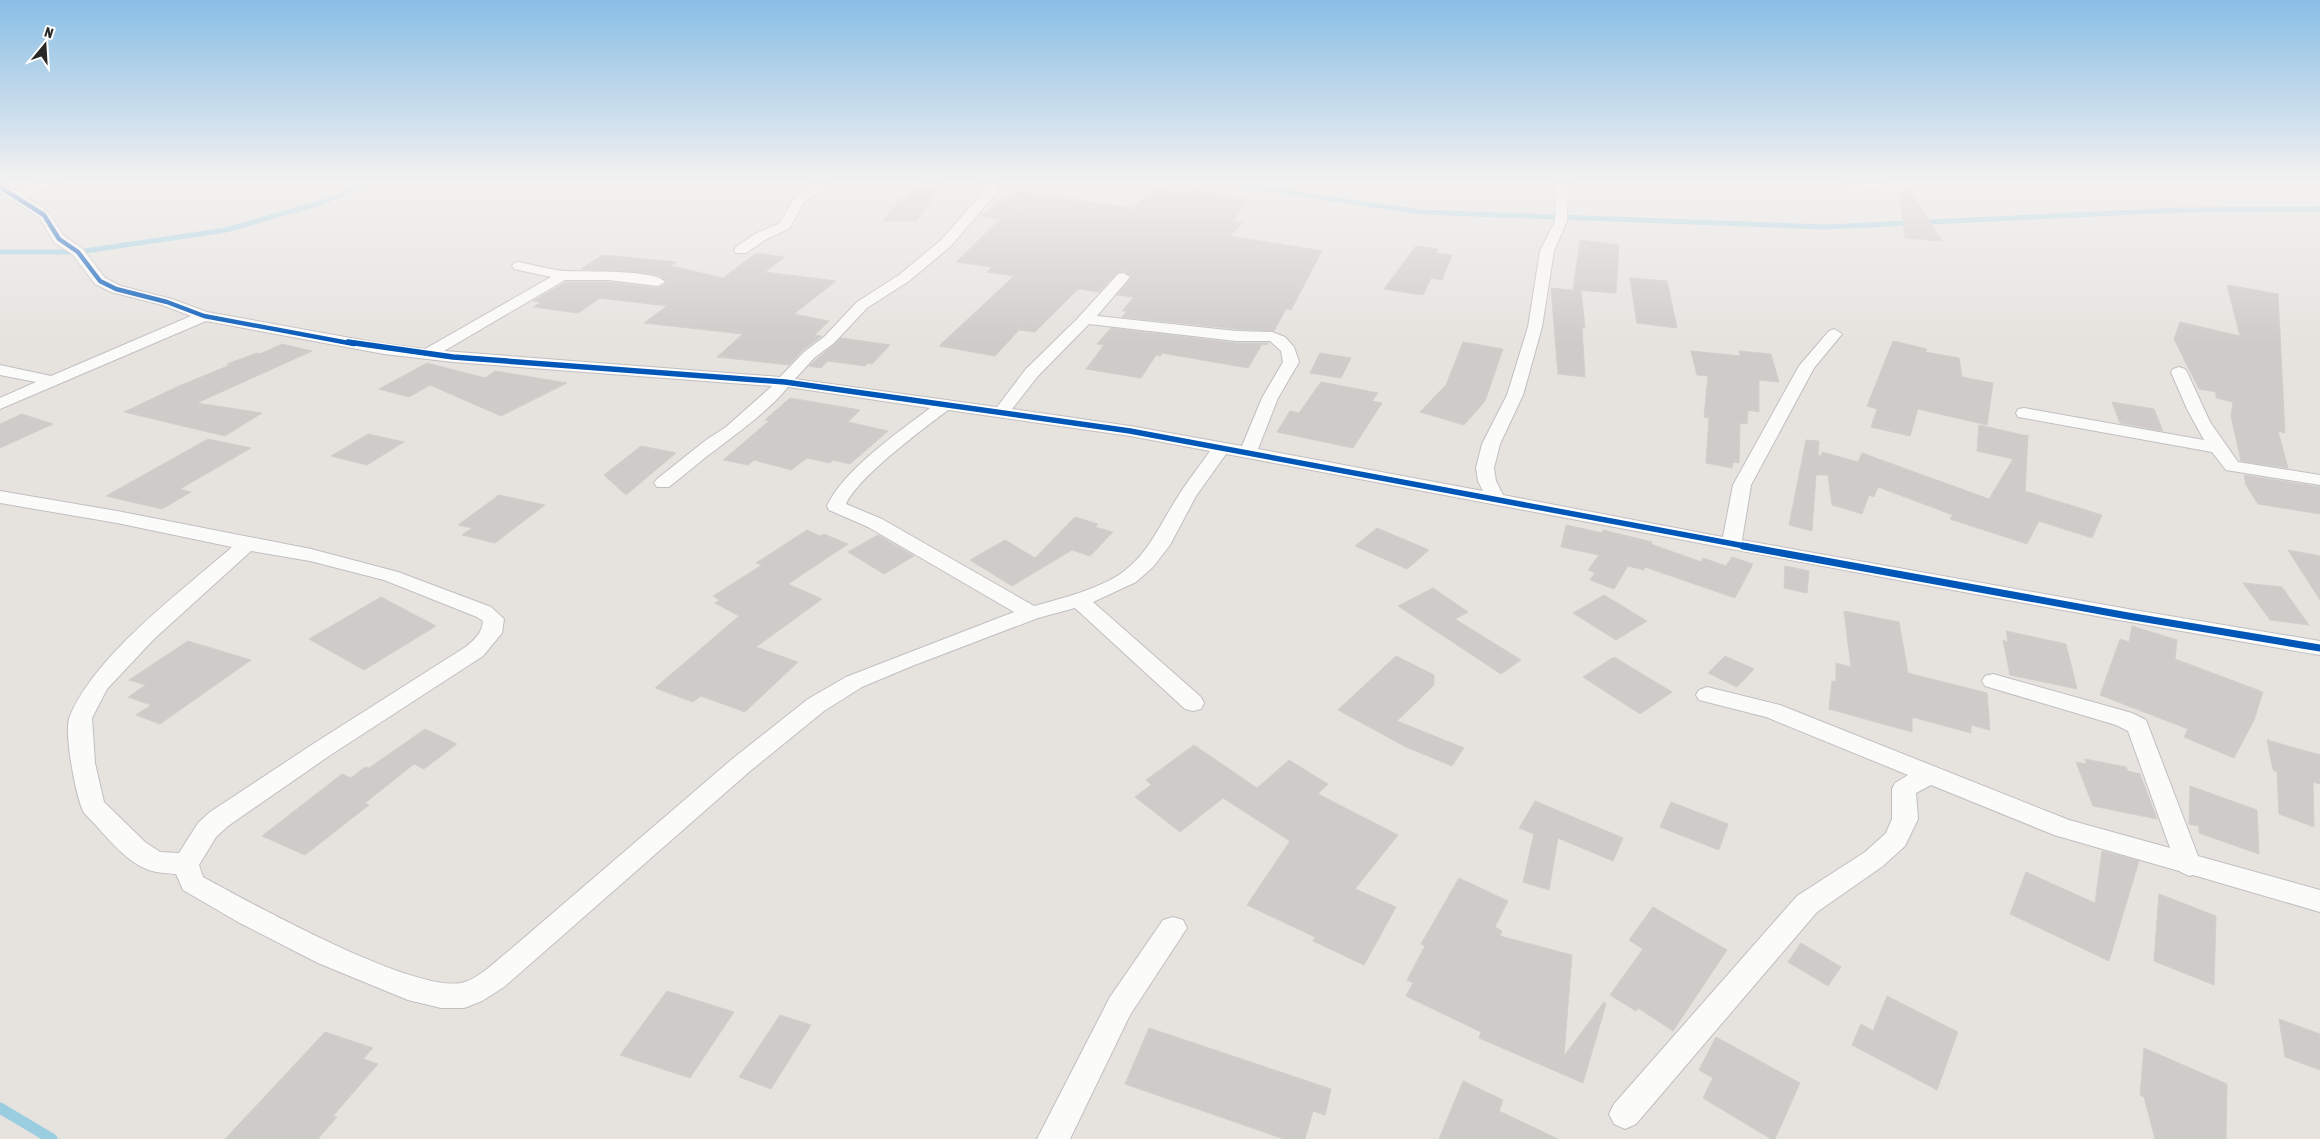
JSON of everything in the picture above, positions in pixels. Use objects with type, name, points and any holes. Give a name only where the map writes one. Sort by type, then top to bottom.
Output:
[{"type":"street","points":[[57,236],[78,252],[100,281],[116,289],[167,302],[204,316],[340,342],[428,354],[785,382],[1002,412],[1222,447],[1611,522],[2118,614],[2320,648]]},
{"type":"street","points":[[741,250],[762,236]]},
{"type":"street","points":[[663,483],[712,444],[732,431],[785,382],[809,355],[829,340],[862,305],[904,278],[952,236]]},
{"type":"street","points":[[1496,499],[1487,481],[1485,468],[1491,444],[1515,395],[1535,327],[1547,251],[1554,236]]},
{"type":"street","points":[[519,266],[556,273],[557,276],[584,274],[622,276],[658,282]]},
{"type":"street","points":[[428,354],[545,287],[558,279],[557,276]]},
{"type":"street","points":[[1002,412],[1012,394],[1032,371],[1086,319],[1122,277]]},
{"type":"street","points":[[0,404],[204,316]]},
{"type":"street","points":[[1086,319],[1200,332],[1272,337],[1280,340],[1289,350],[1291,362],[1270,398],[1248,452]]},
{"type":"street","points":[[1732,543],[1742,485],[1807,366],[1834,334]]},
{"type":"street","points":[[0,370],[52,381]]},
{"type":"street","points":[[2179,372],[2187,392],[2219,448],[2232,466],[2320,480]]},
{"type":"street","points":[[945,404],[906,433],[845,489],[836,501],[836,506],[875,523],[1031,613]]},
{"type":"street","points":[[2024,412],[2219,448]]},
{"type":"street","points":[[0,497],[117,517],[247,544],[311,555],[391,576],[484,612],[493,619],[494,627],[490,636],[475,651],[232,809],[207,830],[186,864],[192,884],[303,943],[411,988],[442,996],[464,995],[490,982],[740,766],[816,705],[863,679],[1031,613],[1079,601],[1129,578],[1146,563],[1160,545],[1187,496],[1222,447]]},
{"type":"street","points":[[186,864],[155,862],[136,849],[93,806],[83,763],[80,718],[98,685],[139,642],[247,544]]},
{"type":"street","points":[[1079,601],[1193,703]]},
{"type":"street","points":[[1993,681],[2124,719],[2138,726],[2189,866]]},
{"type":"street","points":[[1707,695],[1772,711],[2062,828],[2189,866],[2320,901]]},
{"type":"street","points":[[1625,1114],[1807,904],[1874,859],[1896,839],[1905,820],[1904,789],[1928,775]]},
{"type":"street","points":[[1053,1139],[1120,1006],[1173,928]]},
{"type":"building","points":[[983,236],[1231,236],[1322,251],[1291,310],[1286,309],[1274,331],[1122,317],[1127,311],[1122,311],[1134,297],[1117,295],[1132,277],[1123,271],[1117,273],[1099,292],[1078,289],[1035,332],[1019,330],[995,356],[939,346],[1014,276],[987,272],[992,267],[956,262]]},
{"type":"building","points":[[1905,236],[1939,236],[1942,241],[1905,238]]},
{"type":"building","points":[[1580,240],[1619,245],[1616,293],[1573,290]]},
{"type":"building","points":[[1416,246],[1438,249],[1436,253],[1452,255],[1442,280],[1431,278],[1423,295],[1384,289]]},
{"type":"building","points":[[756,253],[785,257],[765,272],[836,281],[794,314],[829,321],[815,335],[822,336],[803,350],[789,365],[717,357],[743,334],[644,323],[667,306],[600,298],[578,313],[533,307],[541,302],[533,301],[566,282],[608,282],[658,288],[667,283],[660,276],[648,273],[581,269],[603,255],[676,262],[671,266],[723,278]]},
{"type":"building","points":[[1630,278],[1667,281],[1677,328],[1637,323]]},
{"type":"building","points":[[2227,285],[2278,294],[2285,433],[2278,431],[2288,468],[2241,461],[2231,416],[2233,402],[2216,398],[2216,392],[2199,389],[2174,339],[2180,322],[2240,336]]},
{"type":"building","points":[[1551,288],[1581,291],[1585,328],[1582,328],[1585,377],[1558,374]]},
{"type":"building","points":[[1111,328],[1236,343],[1268,343],[1267,345],[1262,344],[1248,368],[1162,353],[1160,356],[1156,355],[1141,378],[1086,369],[1104,345],[1097,344]]},
{"type":"building","points":[[841,338],[890,345],[872,364],[868,363],[865,366],[828,361],[821,368],[809,366]]},
{"type":"building","points":[[1893,341],[1927,349],[1925,352],[1959,358],[1962,377],[1993,383],[1987,425],[1918,409],[1910,436],[1871,427],[1877,409],[1867,406]]},
{"type":"building","points":[[1463,342],[1503,349],[1485,401],[1464,425],[1420,412],[1446,385]]},
{"type":"building","points":[[282,344],[312,351],[197,403],[262,413],[225,436],[124,412],[230,365],[227,364],[257,353],[260,354]]},
{"type":"building","points":[[1691,351],[1740,356],[1739,351],[1771,354],[1779,382],[1759,380],[1759,412],[1748,410],[1747,424],[1740,423],[1739,463],[1733,462],[1732,468],[1706,463],[1709,418],[1704,417],[1708,376],[1697,375]]},
{"type":"building","points":[[1320,353],[1351,358],[1341,378],[1310,373]]},
{"type":"building","points":[[427,363],[485,378],[495,371],[567,383],[501,416],[430,385],[409,397],[379,389]]},
{"type":"building","points":[[1321,382],[1378,393],[1372,401],[1382,403],[1353,448],[1277,432],[1290,411],[1299,413]]},
{"type":"building","points":[[790,398],[860,410],[848,422],[888,431],[850,464],[833,460],[830,463],[807,458],[791,470],[754,460],[748,465],[723,460],[769,421],[765,420]]},
{"type":"building","points":[[2112,402],[2154,409],[2163,431],[2120,423]]},
{"type":"building","points":[[22,414],[53,424],[0,448],[0,424]]},
{"type":"building","points":[[1979,425],[2027,436],[2028,434],[2025,491],[2102,515],[2092,538],[2039,521],[2027,544],[1950,519],[1953,515],[1878,487],[1874,497],[1869,495],[1862,514],[1832,505],[1828,475],[1816,475],[1812,531],[1789,525],[1806,440],[1819,441],[1818,455],[1821,456],[1822,452],[1858,462],[1862,453],[1989,499],[2013,459],[1977,451]]},
{"type":"building","points":[[368,434],[404,442],[367,465],[331,456]]},
{"type":"building","points":[[208,439],[251,448],[180,489],[191,492],[162,509],[106,496]]},
{"type":"building","points":[[641,446],[676,453],[626,495],[604,475]]},
{"type":"building","points":[[2244,475],[2320,487],[2320,514],[2258,504],[2246,485]]},
{"type":"building","points":[[499,495],[545,505],[495,543],[462,535],[472,528],[458,525]]},
{"type":"building","points":[[1075,517],[1098,524],[1095,527],[1113,532],[1090,556],[1072,550],[1012,586],[970,560],[1005,540],[1035,558]]},
{"type":"building","points":[[1566,525],[1602,533],[1603,530],[1652,542],[1651,544],[1701,562],[1703,558],[1726,566],[1732,557],[1753,564],[1735,598],[1645,567],[1644,570],[1628,566],[1614,589],[1590,580],[1595,573],[1588,570],[1599,555],[1561,547]]},
{"type":"building","points":[[1377,528],[1429,550],[1407,569],[1355,546]]},
{"type":"building","points":[[807,530],[820,536],[824,534],[848,544],[788,584],[822,599],[756,647],[798,662],[745,712],[701,696],[693,702],[655,688],[739,616],[715,603],[720,600],[713,596],[762,565],[756,563]]},
{"type":"building","points":[[878,535],[914,556],[884,574],[848,552]]},
{"type":"building","points":[[2288,550],[2320,556],[2320,600]]},
{"type":"building","points":[[1785,566],[1809,571],[1807,593],[1784,588]]},
{"type":"building","points":[[2243,583],[2282,587],[2309,625],[2270,620]]},
{"type":"building","points":[[1433,588],[1468,612],[1455,619],[1521,660],[1501,674],[1398,606]]},
{"type":"building","points":[[1604,595],[1647,621],[1616,640],[1573,613]]},
{"type":"building","points":[[381,597],[436,626],[364,670],[309,639]]},
{"type":"building","points":[[1844,611],[1899,622],[1908,673],[1987,693],[1990,730],[1971,725],[1971,733],[1912,717],[1912,732],[1829,709],[1832,681],[1836,682],[1836,663],[1851,667]]},
{"type":"building","points":[[2132,626],[2177,640],[2175,659],[2263,692],[2254,720],[2234,758],[2184,737],[2188,729],[2100,695],[2120,639],[2129,642]]},
{"type":"building","points":[[2006,631],[2066,644],[2077,689],[2010,675],[2003,640],[2008,642]]},
{"type":"building","points":[[188,641],[251,660],[160,724],[136,715],[151,705],[128,697],[146,685],[129,680]]},
{"type":"building","points":[[1396,656],[1434,675],[1434,685],[1397,721],[1464,748],[1452,766],[1406,747],[1338,710]]},
{"type":"building","points":[[1725,656],[1754,669],[1737,687],[1708,673]]},
{"type":"building","points":[[1614,657],[1672,692],[1640,714],[1583,677]]},
{"type":"building","points":[[425,729],[457,744],[424,769],[414,764],[365,803],[369,805],[305,855],[262,836],[342,774],[351,778],[365,767],[369,768]]},
{"type":"building","points":[[2267,740],[2320,755],[2320,784],[2313,782],[2314,827],[2279,814],[2277,772],[2273,770]]},
{"type":"building","points":[[1194,745],[1257,788],[1289,760],[1328,784],[1318,794],[1398,835],[1355,889],[1396,907],[1364,965],[1313,941],[1315,937],[1247,905],[1290,841],[1223,798],[1180,832],[1135,797],[1151,785],[1146,780]]},
{"type":"building","points":[[2085,759],[2126,767],[2128,771],[2140,774],[2157,819],[2093,806],[2076,762],[2087,764]]},
{"type":"building","points":[[2190,786],[2257,810],[2259,854],[2199,833],[2199,826],[2189,824]]},
{"type":"building","points":[[1535,801],[1623,838],[1613,861],[1558,838],[1549,890],[1523,882],[1534,834],[1519,828]]},
{"type":"building","points":[[1671,802],[1728,824],[1719,850],[1660,827]]},
{"type":"building","points":[[2102,851],[2139,861],[2109,961],[2010,914],[2026,872],[2095,903]]},
{"type":"building","points":[[1459,878],[1508,901],[1495,927],[1502,931],[1500,936],[1572,955],[1564,1056],[1604,1002],[1606,1004],[1583,1083],[1479,1038],[1481,1032],[1406,996],[1413,983],[1407,980],[1425,946],[1421,944]]},
{"type":"building","points":[[2159,894],[2216,916],[2214,985],[2154,961]]},
{"type":"building","points":[[1653,907],[1727,950],[1673,1031],[1638,1008],[1636,1011],[1610,995],[1643,949],[1629,940]]},
{"type":"building","points":[[1801,943],[1841,967],[1828,986],[1788,962]]},
{"type":"building","points":[[667,991],[734,1012],[690,1078],[620,1055]]},
{"type":"building","points":[[1887,996],[1958,1032],[1937,1090],[1852,1045],[1861,1024],[1873,1031]]},
{"type":"building","points":[[780,1015],[811,1025],[771,1089],[739,1077]]},
{"type":"building","points":[[2279,1019],[2320,1034],[2320,1070],[2285,1057]]},
{"type":"building","points":[[1149,1028],[1331,1089],[1325,1115],[1313,1111],[1305,1139],[1284,1139],[1125,1084]]},
{"type":"building","points":[[325,1032],[373,1048],[363,1059],[378,1064],[333,1116],[337,1117],[318,1139],[225,1139]]},
{"type":"building","points":[[1716,1037],[1800,1083],[1775,1139],[1771,1139],[1703,1098],[1713,1078],[1699,1070]]},
{"type":"building","points":[[2144,1048],[2227,1084],[2226,1139],[2155,1139],[2144,1097],[2140,1095]]},
{"type":"building","points":[[1463,1081],[1503,1100],[1499,1111],[1558,1139],[1439,1139]]},
{"type":"waterway","points":[[0,252],[78,252],[185,236]]},
{"type":"waterway","points":[[0,1108],[52,1139]]},
{"type":"cycle path","points":[[57,236],[78,252],[100,281],[116,289],[167,302],[204,316],[384,349],[453,357],[785,382],[1130,431],[1611,522],[2128,616],[2320,648]]}]
